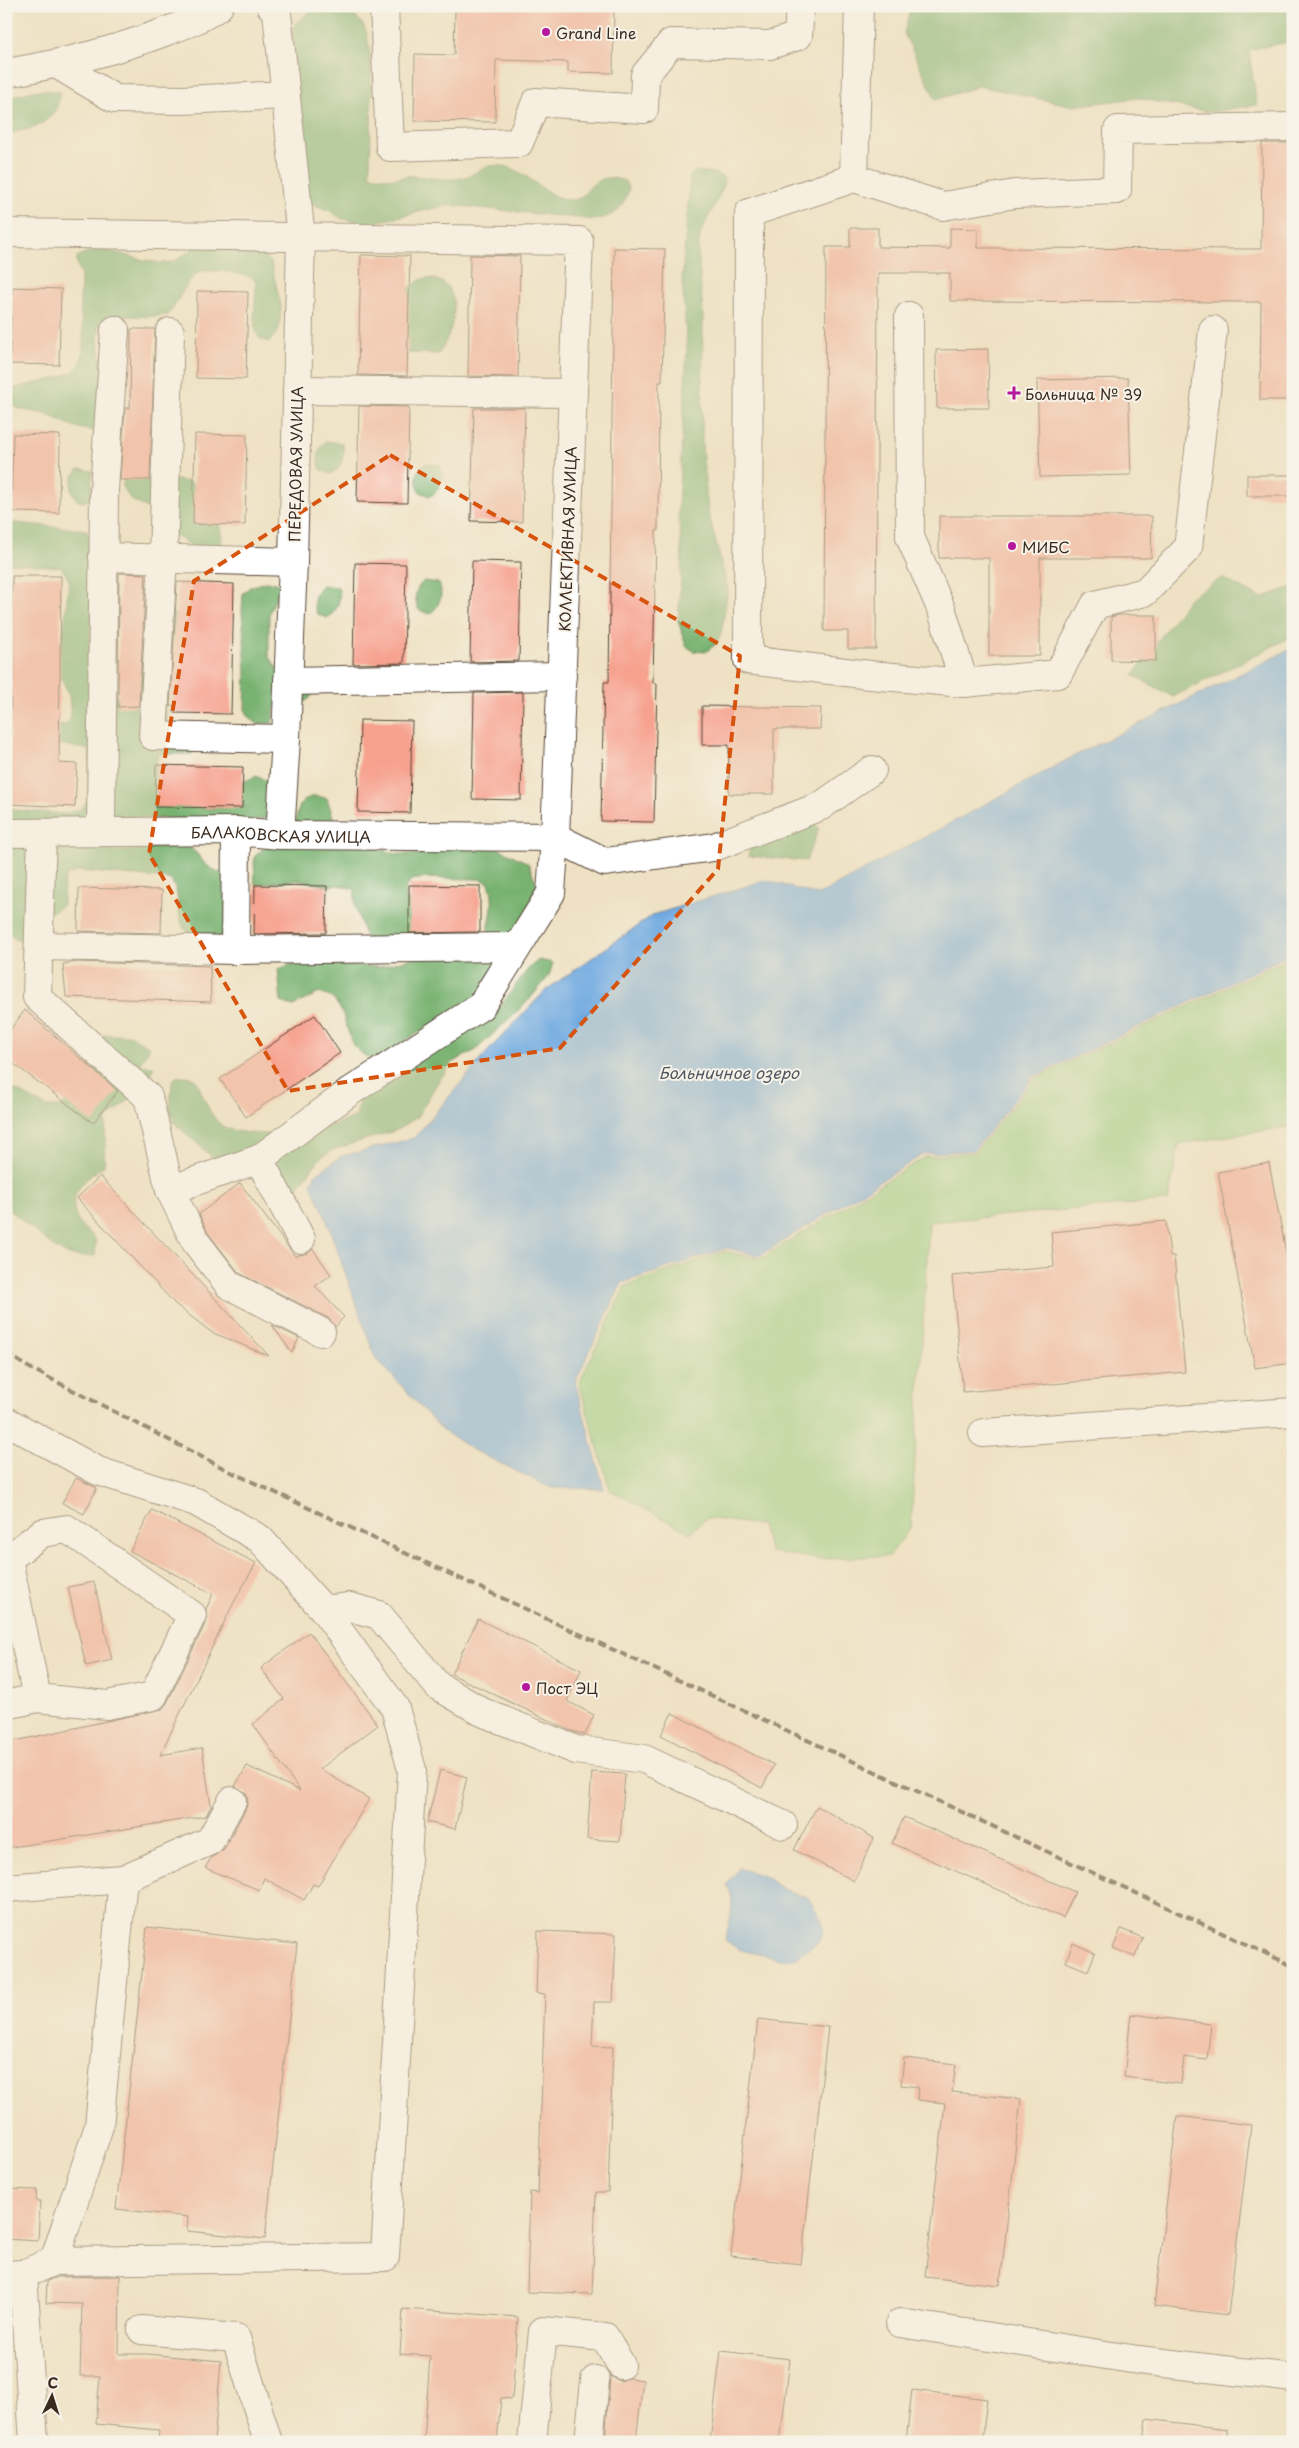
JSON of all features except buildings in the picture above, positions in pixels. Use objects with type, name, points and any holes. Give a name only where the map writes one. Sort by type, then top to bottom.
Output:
[{"type":"street","points":[[6,73],[58,65],[142,41],[205,17],[219,6]]},
{"type":"street","name":"ПЕРЕДОВАЯ УЛИЦА","points":[[271,6],[276,13],[301,238],[293,562],[280,835]]},
{"type":"street","points":[[384,6],[390,147],[519,143],[536,102],[644,109],[645,75],[671,43],[770,45],[798,36],[800,6]]},
{"type":"street","points":[[854,178],[859,6]]},
{"type":"street","points":[[58,65],[116,99],[183,100],[286,95]]},
{"type":"street","points":[[1213,330],[1188,548],[1145,592],[1095,606],[1058,674],[964,683],[870,675],[748,660],[749,213],[854,178],[943,206],[1015,194],[1117,190],[1118,130],[1293,127]]},
{"type":"street","points":[[6,233],[301,238]]},
{"type":"street","name":"КОЛЛЕКТИВНАЯ УЛИЦА","points":[[170,1190],[259,1159],[351,1091],[481,1006],[551,893],[562,676],[579,241],[301,238]]},
{"type":"street","points":[[909,316],[910,537],[942,611],[964,683]]},
{"type":"street","points":[[101,831],[104,490],[114,330]]},
{"type":"street","points":[[170,332],[163,558],[153,736],[286,739]]},
{"type":"street","points":[[297,390],[573,393]]},
{"type":"street","points":[[103,557],[293,562]]},
{"type":"street","points":[[288,681],[562,676]]},
{"type":"street","points":[[555,838],[605,862],[714,847],[821,806],[872,770]]},
{"type":"street","name":"БАЛАКОВСКАЯ УЛИЦА","points":[[6,834],[101,831],[236,831],[280,835],[555,838]]},
{"type":"street","points":[[235,950],[236,831]]},
{"type":"street","points":[[42,833],[37,996],[148,1097],[170,1190],[195,1241],[229,1285],[320,1332]]},
{"type":"street","points":[[39,946],[235,950],[517,947]]},
{"type":"street","points":[[259,1159],[300,1239]]},
{"type":"street","points":[[983,1433],[1293,1412]]},
{"type":"street","points":[[6,1420],[98,1471],[196,1502],[260,1539],[324,1610],[395,1708],[412,1770],[385,2257],[54,2261],[15,2275],[34,2442]]},
{"type":"street","points":[[6,1705],[37,1698],[106,1705],[152,1696],[192,1615],[67,1529],[42,1533],[8,1559],[37,1698]]},
{"type":"street","points":[[324,1610],[350,1607],[379,1615],[438,1686],[482,1712],[576,1750],[644,1759],[783,1825]]},
{"type":"street","points":[[6,1888],[123,1880],[210,1841],[232,1801]]},
{"type":"street","points":[[54,2261],[99,2126],[123,1880]]},
{"type":"street","points":[[900,2323],[1138,2360],[1293,2378]]},
{"type":"street","points":[[142,2330],[236,2338],[268,2442]]},
{"type":"street","points":[[532,2442],[543,2331],[605,2337],[621,2365]]},
{"type":"street","points":[[590,2442],[595,2380]]},
{"type":"highlighted area","points":[[390,455],[740,656],[718,869],[560,1048],[288,1091],[149,854],[194,581]]},
{"type":"green space","points":[[316,6],[342,9],[348,12],[363,25],[367,35],[371,73],[370,175],[390,178],[410,176],[452,179],[465,177],[486,167],[497,165],[522,173],[546,191],[563,199],[572,200],[578,198],[597,181],[604,178],[625,181],[629,189],[624,202],[615,213],[597,220],[449,205],[372,223],[342,219],[330,211],[312,204],[306,191],[292,27]]},
{"type":"green space","points":[[911,6],[1293,6],[1293,41],[1249,50],[1257,105],[1209,112],[1138,98],[1073,106],[979,86],[936,100],[904,33]]},
{"type":"green space","points":[[37,90],[59,91],[55,110],[50,117],[35,127],[6,133],[6,98]]},
{"type":"green space","points":[[695,171],[714,173],[724,178],[723,188],[701,232],[698,249],[703,314],[702,446],[708,511],[728,589],[722,630],[717,643],[706,652],[694,651],[686,646],[678,620],[682,561],[678,509],[687,349],[682,279],[690,176]]},
{"type":"green space","points":[[198,246],[227,246],[247,249],[256,252],[271,263],[281,306],[279,330],[269,342],[259,338],[255,328],[256,284],[254,278],[223,271],[206,271],[199,273],[190,280],[168,315],[117,317],[101,320],[98,338],[101,359],[100,431],[79,428],[41,413],[22,410],[6,401],[12,389],[62,376],[75,370],[80,364],[83,338],[80,302],[81,279],[77,257],[88,252],[100,251],[160,263],[172,262]]},
{"type":"green space","points":[[427,278],[440,281],[448,288],[453,297],[453,321],[444,345],[438,354],[409,353],[399,347],[407,290],[420,280]]},
{"type":"green space","points":[[6,437],[10,455],[12,481],[6,507]]},
{"type":"green space","points":[[326,441],[342,443],[343,447],[340,465],[331,474],[321,470],[318,462],[319,451]]},
{"type":"green space","points":[[131,459],[170,479],[191,482],[203,506],[222,530],[221,545],[217,555],[203,553],[168,531],[159,514],[131,500],[122,487]]},
{"type":"green space","points":[[425,463],[440,465],[442,473],[439,487],[430,496],[420,492],[417,484],[419,469]]},
{"type":"green space","points":[[79,469],[92,471],[91,498],[84,502],[78,501],[71,490],[73,476]]},
{"type":"green space","points":[[7,522],[87,530],[94,562],[89,660],[93,685],[115,698],[122,693],[141,617],[145,617],[149,609],[176,614],[189,657],[168,691],[166,708],[171,731],[191,742],[192,754],[158,754],[156,765],[159,778],[206,809],[218,807],[241,783],[256,776],[273,784],[273,812],[265,818],[242,822],[111,816],[92,845],[113,851],[165,846],[191,848],[209,867],[230,877],[223,937],[196,935],[186,930],[180,917],[174,885],[169,879],[79,871],[68,875],[64,881],[63,905],[49,914],[30,939],[15,939],[6,931],[6,804],[15,810],[64,814],[81,809],[88,800],[90,750],[45,741],[59,726],[67,724],[71,718],[69,696],[57,667],[63,639],[69,580],[61,567],[6,563]]},
{"type":"green space","points":[[1222,578],[1261,598],[1293,587],[1293,636],[1173,697],[1133,675],[1189,598]]},
{"type":"green space","points":[[424,581],[439,583],[441,591],[438,605],[429,614],[419,610],[416,602],[418,587]]},
{"type":"green space","points":[[265,582],[277,583],[281,586],[269,614],[269,655],[276,667],[315,690],[310,698],[300,705],[276,703],[272,723],[258,724],[250,719],[245,709],[246,671],[242,610],[243,593],[250,587]]},
{"type":"green space","points":[[322,585],[338,587],[339,591],[339,600],[336,608],[327,618],[317,614],[314,606],[315,595]]},
{"type":"green space","points":[[6,597],[10,608],[15,642],[13,665],[6,687]]},
{"type":"green space","points":[[314,796],[327,798],[338,833],[350,839],[396,854],[425,854],[449,846],[492,845],[528,863],[538,887],[537,904],[498,984],[374,1060],[356,1049],[340,1008],[331,998],[319,993],[293,1006],[281,1002],[278,969],[299,962],[380,967],[487,937],[492,910],[491,889],[489,883],[481,879],[424,878],[411,880],[405,889],[405,899],[447,914],[449,926],[431,943],[366,939],[355,905],[355,889],[299,880],[255,885],[254,857],[267,845],[295,829],[297,813],[301,804]]},
{"type":"green space","points":[[804,814],[819,828],[806,861],[748,856],[757,823]]},
{"type":"green space","points":[[1293,956],[1293,1126],[1179,1144],[1168,1201],[929,1222],[911,1527],[889,1556],[817,1559],[770,1552],[761,1525],[706,1518],[690,1533],[610,1490],[579,1383],[625,1286],[725,1251],[760,1259],[925,1157],[975,1152],[1034,1079]]},
{"type":"green space","points":[[539,960],[553,963],[549,976],[529,1000],[476,1050],[453,1062],[438,1082],[417,1117],[397,1130],[335,1149],[321,1157],[299,1186],[289,1190],[270,1189],[238,1169],[213,1158],[173,1122],[170,1110],[172,1082],[176,1077],[188,1076],[197,1081],[217,1121],[228,1129],[239,1132],[282,1134],[307,1132],[356,1116],[359,1104],[351,1091],[490,1016],[504,1002],[525,972]]},
{"type":"green space","points":[[103,1035],[129,1035],[150,1047],[139,1065],[154,1066],[147,1084],[106,1120],[104,1166],[83,1183],[75,1197],[74,1205],[75,1214],[80,1224],[96,1241],[95,1256],[72,1256],[55,1248],[6,1207],[6,1085],[47,1107],[62,1107],[87,1072],[94,1046]]},
{"type":"water","name":"Больничное озеро","points":[[1293,648],[1293,953],[1033,1077],[974,1150],[924,1154],[759,1256],[727,1248],[622,1283],[575,1382],[604,1489],[551,1488],[473,1450],[442,1430],[375,1357],[323,1210],[311,1184],[315,1175],[342,1156],[414,1138],[488,1051],[546,990],[653,915],[766,880],[818,895],[1074,756]]},
{"type":"water","points":[[739,1868],[766,1877],[782,1889],[808,1897],[823,1923],[823,1934],[816,1944],[793,1959],[780,1959],[741,1950],[726,1942],[732,1906],[732,1899],[727,1885]]},
{"type":"railway","points":[[6,1353],[28,1367],[229,1471],[1293,1966]]},
{"type":"place","name":"Grand Line","points":[[546,32]]},
{"type":"place","name":"Больница № 39","points":[[1014,393]]},
{"type":"place","name":"МИБС","points":[[1012,546]]},
{"type":"place","name":"Пост ЭЦ","points":[[526,1687]]}]
